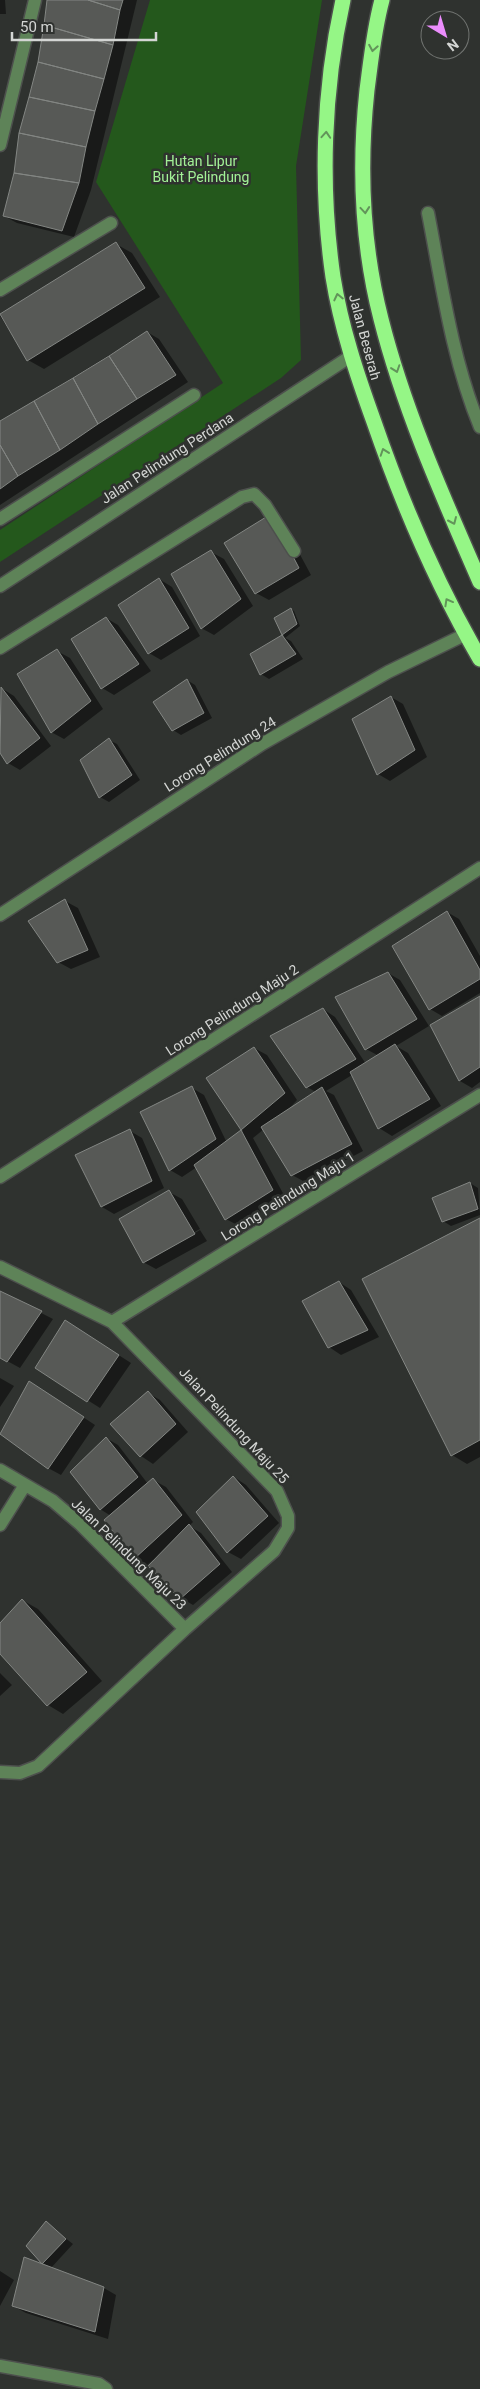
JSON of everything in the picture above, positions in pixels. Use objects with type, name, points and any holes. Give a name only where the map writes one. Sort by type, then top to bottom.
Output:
[{"type":"highway","name":"Jalan Beserah","points":[[343,0],[334,37],[326,143],[326,214],[334,278],[351,356],[400,496],[442,591],[480,659]]},
{"type":"highway","name":"Jalan Beserah","points":[[382,0],[371,54],[365,111],[362,174],[373,282],[391,356],[414,422],[437,484],[480,582]]},
{"type":"street","points":[[0,146],[3,120],[35,0]]},
{"type":"street","points":[[428,213],[456,354],[468,399],[480,427]]},
{"type":"street","points":[[0,290],[111,223]]},
{"type":"street","name":"Jalan Pelindung Perdana","points":[[0,586],[351,356]]},
{"type":"street","points":[[0,519],[194,395]]},
{"type":"street","points":[[0,648],[242,498],[254,494],[265,505],[294,551]]},
{"type":"street","name":"Lorong Pelindung 24","points":[[0,914],[262,744],[388,672],[466,634]]},
{"type":"street","name":"Lorong Pelindung Maju 2","points":[[0,1177],[480,868]]},
{"type":"street","name":"Lorong Pelindung Maju 1","points":[[112,1322],[480,1095]]},
{"type":"street","name":"Jalan Pelindung Maju 25","points":[[0,1267],[112,1322],[277,1491],[288,1516],[288,1528],[274,1551],[186,1629],[38,1766],[20,1773],[0,1772]]},
{"type":"street","name":"Jalan Pelindung Maju 23","points":[[0,1470],[53,1502],[80,1524],[186,1629]]},
{"type":"street","points":[[0,1525],[25,1485]]},
{"type":"street","points":[[0,2366],[99,2384],[106,2389]]},
{"type":"green space","name":"Hutan Lipur Bukit Pelindung","points":[[150,0],[322,0],[296,166],[301,360],[281,378],[0,562],[0,530],[223,383],[96,182]]},
{"type":"building","points":[[47,0],[88,0],[120,10],[113,45],[44,25]]},
{"type":"building","points":[[88,0],[123,0],[120,10]]},
{"type":"building","points":[[44,25],[113,45],[104,79],[38,62]]},
{"type":"building","points":[[38,62],[104,79],[95,111],[29,97]]},
{"type":"building","points":[[29,97],[95,111],[86,147],[19,133]]},
{"type":"building","points":[[19,133],[86,147],[79,183],[14,173]]},
{"type":"building","points":[[14,173],[79,183],[62,231],[3,216]]},
{"type":"building","points":[[116,242],[145,288],[27,361],[0,314]]},
{"type":"building","points":[[147,331],[176,375],[137,399],[109,356]]},
{"type":"building","points":[[109,356],[137,399],[98,424],[73,378]]},
{"type":"building","points":[[73,378],[98,424],[60,450],[34,401]]},
{"type":"building","points":[[34,401],[60,450],[18,476],[0,445],[0,421]]},
{"type":"building","points":[[0,445],[18,476],[0,489]]},
{"type":"building","points":[[271,514],[299,568],[255,594],[224,543]]},
{"type":"building","points":[[211,550],[241,599],[201,629],[171,574]]},
{"type":"building","points":[[159,578],[189,628],[148,654],[118,605]]},
{"type":"building","points":[[291,608],[297,624],[282,635],[274,618]]},
{"type":"building","points":[[106,617],[139,664],[101,689],[71,639]]},
{"type":"building","points":[[282,635],[296,654],[260,675],[250,654]]},
{"type":"building","points":[[57,649],[91,701],[51,733],[17,674]]},
{"type":"building","points":[[187,679],[204,713],[172,731],[153,702]]},
{"type":"building","points":[[1,687],[40,738],[7,764],[0,753]]},
{"type":"building","points":[[391,696],[415,750],[377,775],[352,719]]},
{"type":"building","points":[[109,738],[132,775],[99,798],[80,760]]},
{"type":"building","points":[[65,899],[88,950],[57,963],[28,921]]},
{"type":"building","points":[[447,911],[480,970],[480,979],[429,1010],[392,946]]},
{"type":"building","points":[[388,972],[417,1019],[365,1050],[335,997]]},
{"type":"building","points":[[480,996],[480,1067],[459,1081],[430,1025]]},
{"type":"building","points":[[323,1008],[356,1059],[306,1088],[270,1036]]},
{"type":"building","points":[[395,1044],[430,1099],[378,1129],[350,1072]]},
{"type":"building","points":[[254,1047],[285,1093],[241,1130],[206,1078]]},
{"type":"building","points":[[192,1086],[216,1139],[169,1171],[140,1112]]},
{"type":"building","points":[[322,1087],[352,1144],[291,1176],[261,1127]]},
{"type":"building","points":[[130,1129],[152,1181],[101,1207],[75,1155]]},
{"type":"building","points":[[241,1130],[273,1190],[225,1220],[194,1165]]},
{"type":"building","points":[[470,1182],[478,1209],[442,1222],[432,1198]]},
{"type":"building","points":[[169,1190],[195,1234],[143,1263],[119,1219]]},
{"type":"building","points":[[480,1218],[480,1440],[451,1456],[362,1279]]},
{"type":"building","points":[[339,1281],[368,1330],[328,1348],[302,1301]]},
{"type":"building","points":[[0,1291],[42,1311],[7,1362],[0,1358]]},
{"type":"building","points":[[65,1320],[119,1355],[87,1402],[35,1368]]},
{"type":"building","points":[[29,1381],[84,1417],[48,1469],[0,1434]]},
{"type":"building","points":[[148,1391],[176,1424],[140,1457],[110,1424]]},
{"type":"building","points":[[106,1437],[138,1477],[100,1510],[70,1472]]},
{"type":"building","points":[[233,1476],[268,1516],[227,1553],[196,1512]]},
{"type":"building","points":[[153,1478],[182,1515],[134,1559],[104,1520]]},
{"type":"building","points":[[189,1524],[220,1564],[180,1599],[148,1566]]},
{"type":"building","points":[[22,1599],[87,1672],[47,1706],[0,1654],[0,1623]]},
{"type":"building","points":[[46,2221],[66,2239],[42,2264],[26,2246]]},
{"type":"building","points":[[24,2257],[104,2287],[95,2332],[12,2306]]}]
